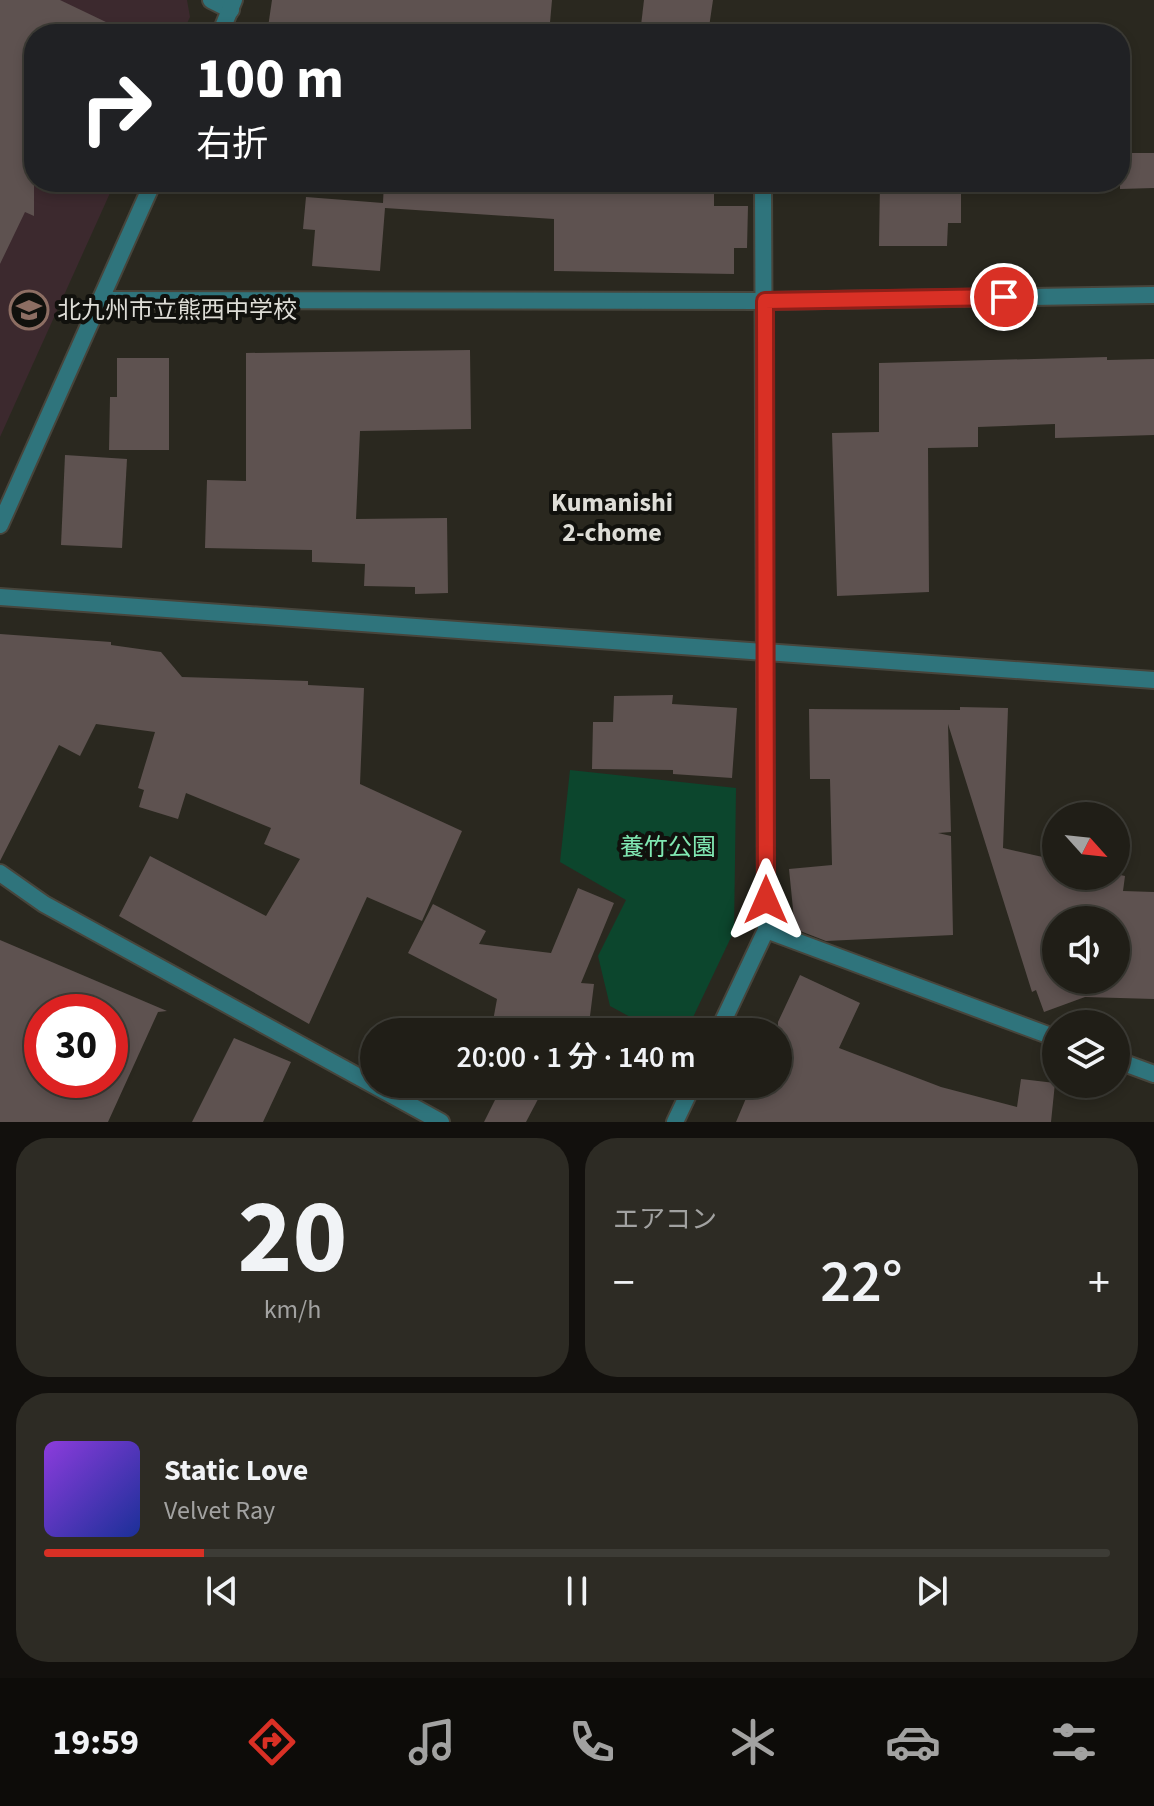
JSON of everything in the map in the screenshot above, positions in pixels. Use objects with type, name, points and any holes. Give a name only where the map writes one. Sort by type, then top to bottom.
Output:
[{"type":"street","points":[[211,0],[232,5],[224,24]]},
{"type":"street","points":[[0,525],[149,192]]},
{"type":"street","points":[[725,1018],[766,930],[763,192]]},
{"type":"street","points":[[100,300],[765,301],[1154,295]]},
{"type":"street","points":[[0,597],[1154,680]]},
{"type":"street","points":[[0,873],[44,904],[441,1122]]},
{"type":"street","points":[[766,930],[1042,1033]]},
{"type":"street","points":[[1130,1065],[1154,1074]]},
{"type":"street","points":[[675,1122],[686,1098]]},
{"type":"shaded area","name":"北九州市立熊西中学校","points":[[0,0],[187,0],[190,17],[187,24],[24,24],[24,192],[110,192],[0,437]]},
{"type":"green space","name":"養竹公園","points":[[570,770],[736,788],[734,931],[693,1018],[632,1018],[610,1006],[598,956],[626,900],[560,862]]},
{"type":"building","points":[[0,0],[60,0],[110,24],[24,24],[24,192],[34,192],[34,216],[25,212],[0,264]]},
{"type":"building","points":[[272,0],[552,0],[550,24],[268,24]]},
{"type":"building","points":[[644,0],[713,0],[709,24],[641,24]]},
{"type":"building","points":[[1130,153],[1154,153],[1154,188],[1130,189]]},
{"type":"building","points":[[384,192],[714,193],[714,206],[748,206],[747,248],[734,248],[734,274],[554,271],[554,219],[385,208],[380,271],[312,266],[315,230],[303,229],[306,197],[383,203]]},
{"type":"building","points":[[880,192],[961,192],[961,223],[948,223],[947,246],[879,246]]},
{"type":"building","points":[[470,350],[471,429],[360,431],[356,519],[447,518],[448,593],[415,594],[415,587],[364,586],[365,564],[312,562],[312,550],[205,548],[207,480],[246,481],[246,353]]},
{"type":"building","points":[[1107,357],[1107,360],[1154,359],[1154,435],[1055,438],[1055,424],[978,427],[978,447],[928,448],[929,592],[837,596],[832,433],[879,432],[879,363]]},
{"type":"building","points":[[117,358],[169,358],[169,450],[109,450],[110,397],[117,397]]},
{"type":"building","points":[[65,455],[127,459],[122,548],[61,545]]},
{"type":"building","points":[[0,634],[111,642],[111,645],[161,652],[182,677],[308,681],[308,685],[364,688],[360,784],[462,831],[422,921],[367,897],[309,1024],[119,916],[150,856],[266,916],[300,859],[264,844],[271,828],[186,793],[178,819],[139,807],[144,790],[138,788],[155,732],[96,724],[80,756],[59,745],[0,861]]},
{"type":"building","points":[[673,695],[672,704],[737,708],[732,778],[673,774],[673,770],[592,769],[593,722],[613,722],[614,696]]},
{"type":"building","points":[[1008,708],[1003,848],[1042,857],[1042,890],[1154,892],[1154,999],[1085,997],[1043,1010],[1036,990],[1032,992],[948,724],[951,832],[938,833],[951,836],[953,935],[826,941],[795,929],[789,869],[832,865],[830,779],[810,779],[809,709]]},
{"type":"building","points":[[578,888],[614,903],[581,983],[594,984],[590,1018],[494,1018],[497,999],[408,953],[433,904],[486,931],[479,944],[551,953]]},
{"type":"building","points":[[0,940],[127,994],[24,994],[24,1098],[119,1098],[108,1122],[0,1122]]},
{"type":"building","points":[[800,975],[860,1003],[839,1048],[941,1087],[1017,1107],[1021,1079],[1042,1081],[1042,1098],[1053,1098],[1051,1122],[736,1122],[746,1098],[792,1098],[792,1018],[780,1018]]},
{"type":"building","points":[[128,994],[167,1011],[158,1012],[128,1078]]},
{"type":"building","points":[[234,1038],[291,1062],[263,1122],[192,1122]]},
{"type":"building","points":[[496,1098],[539,1098],[526,1122],[484,1122]]},
{"type":"place","name":"北九州市立熊西中学校","points":[[29,310]]},
{"type":"district","name":"Kumanishi 2-chome","points":[[612,517]]},
{"type":"route","points":[[766,900],[765,301],[1004,297]]}]
